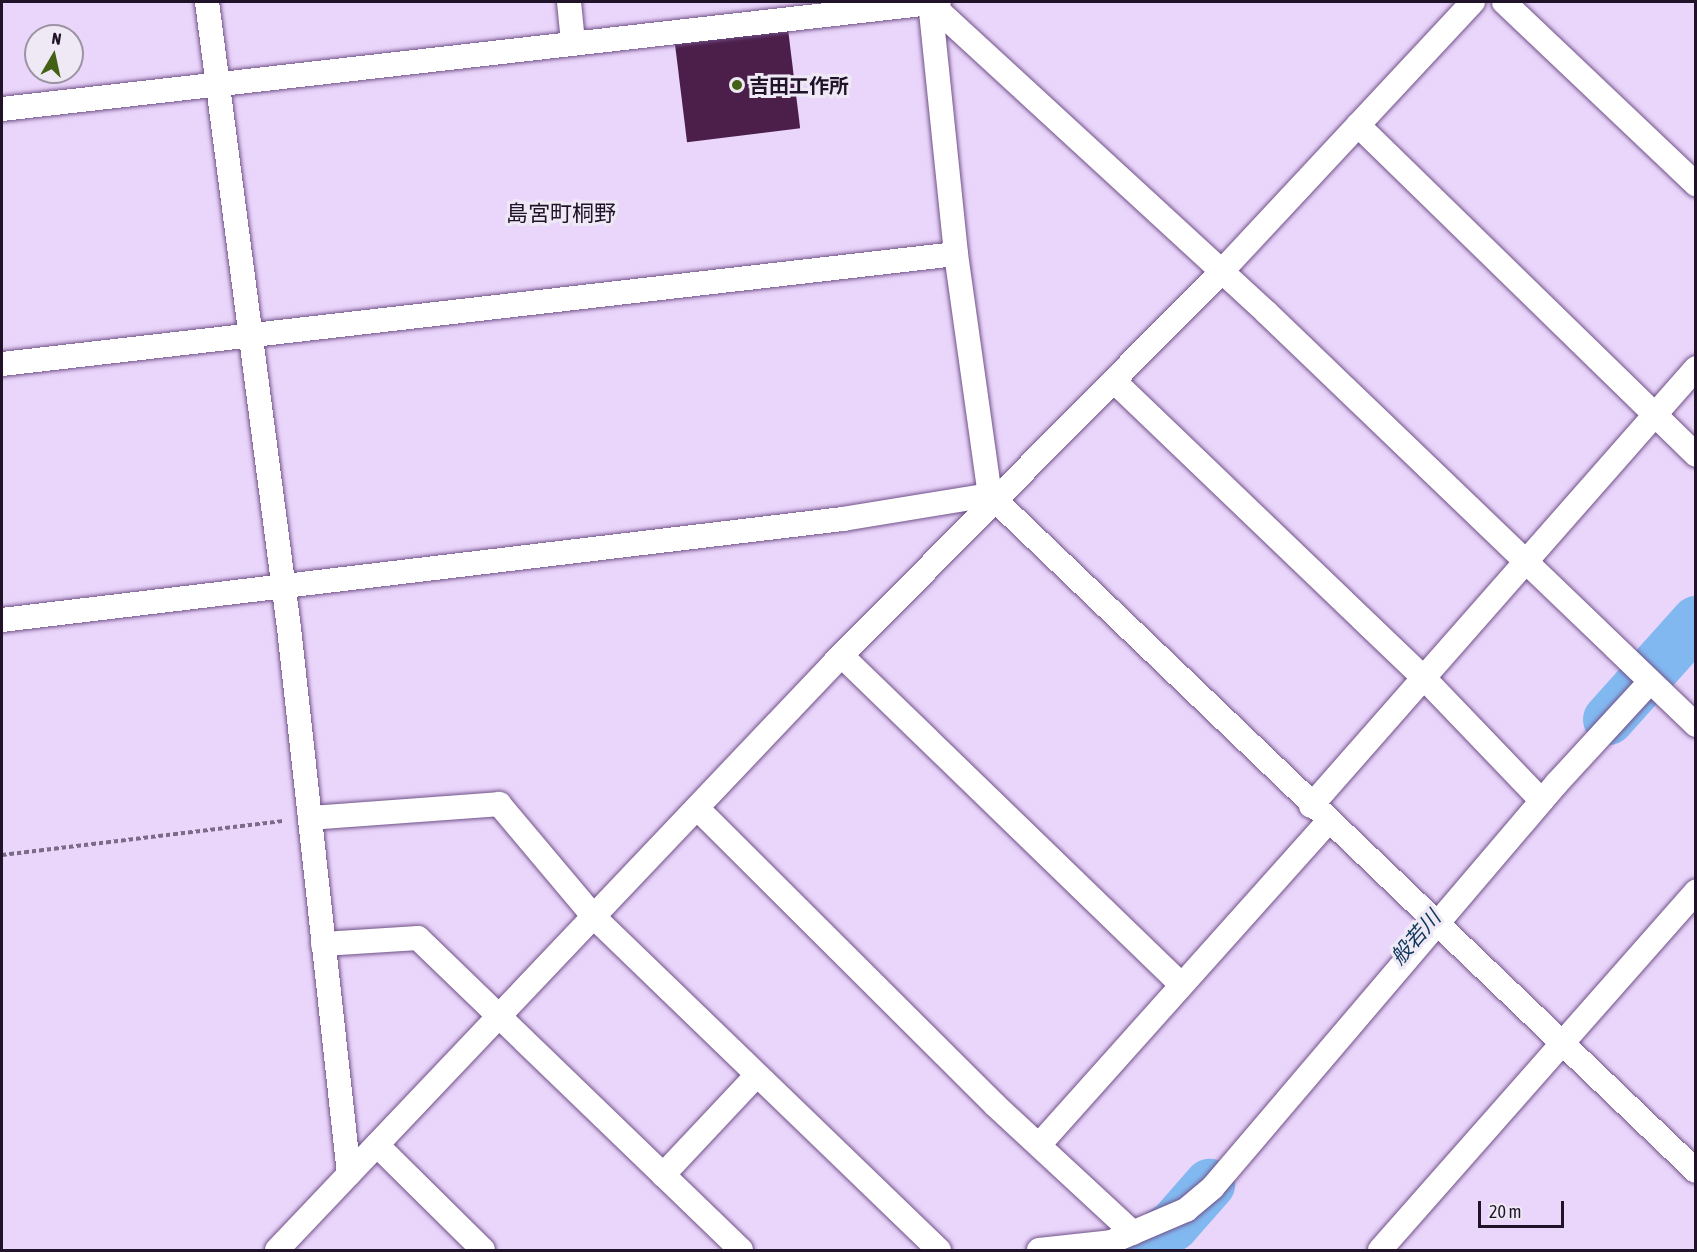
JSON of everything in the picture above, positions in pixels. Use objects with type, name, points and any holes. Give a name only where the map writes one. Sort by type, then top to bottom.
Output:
[{"type":"street","points":[[207,2],[249,337],[284,586],[349,1174]]},
{"type":"street","points":[[569,2],[573,42]]},
{"type":"street","points":[[2,109],[933,2],[1222,271],[1695,725]]},
{"type":"street","points":[[933,2],[956,254],[994,498],[1319,814],[1695,1171]]},
{"type":"street","points":[[277,1251],[596,919],[842,656],[994,498],[1222,271],[1473,2]]},
{"type":"street","points":[[1504,2],[1695,184]]},
{"type":"street","points":[[1358,124],[1695,455]]},
{"type":"street","points":[[2,364],[956,254]]},
{"type":"street","points":[[1039,1145],[1181,984],[1319,814],[1424,678],[1695,368]]},
{"type":"street","points":[[1114,381],[1424,678],[1542,801]]},
{"type":"street","points":[[2,620],[843,519],[994,498]]},
{"type":"street","points":[[842,656],[1181,984]]},
{"type":"street","points":[[1039,1251],[1111,1242],[1186,1210],[1213,1187],[1542,801],[1650,682]]},
{"type":"street","points":[[310,818],[499,804],[596,919],[939,1251]]},
{"type":"street","points":[[699,810],[1039,1145],[1133,1233]]},
{"type":"street","points":[[1380,1251],[1695,891]]},
{"type":"street","points":[[323,944],[418,938],[502,1016],[741,1251]]},
{"type":"street","points":[[663,1175],[756,1076]]},
{"type":"street","points":[[377,1145],[483,1251]]},
{"type":"path","points":[[2,855],[310,818]]},
{"type":"building","name":"吉田工作所","points":[[788,29],[800,128],[687,142],[675,43]]},
{"type":"waterway","name":"般若川","points":[[1608,719],[1696,621]]},
{"type":"waterway","name":"般若川","points":[[1135,1250],[1173,1225],[1209,1184]]},
{"type":"place","name":"吉田工作所","points":[[737,85]]},
{"type":"district","name":"島宮町桐野","points":[[561,214]]}]
